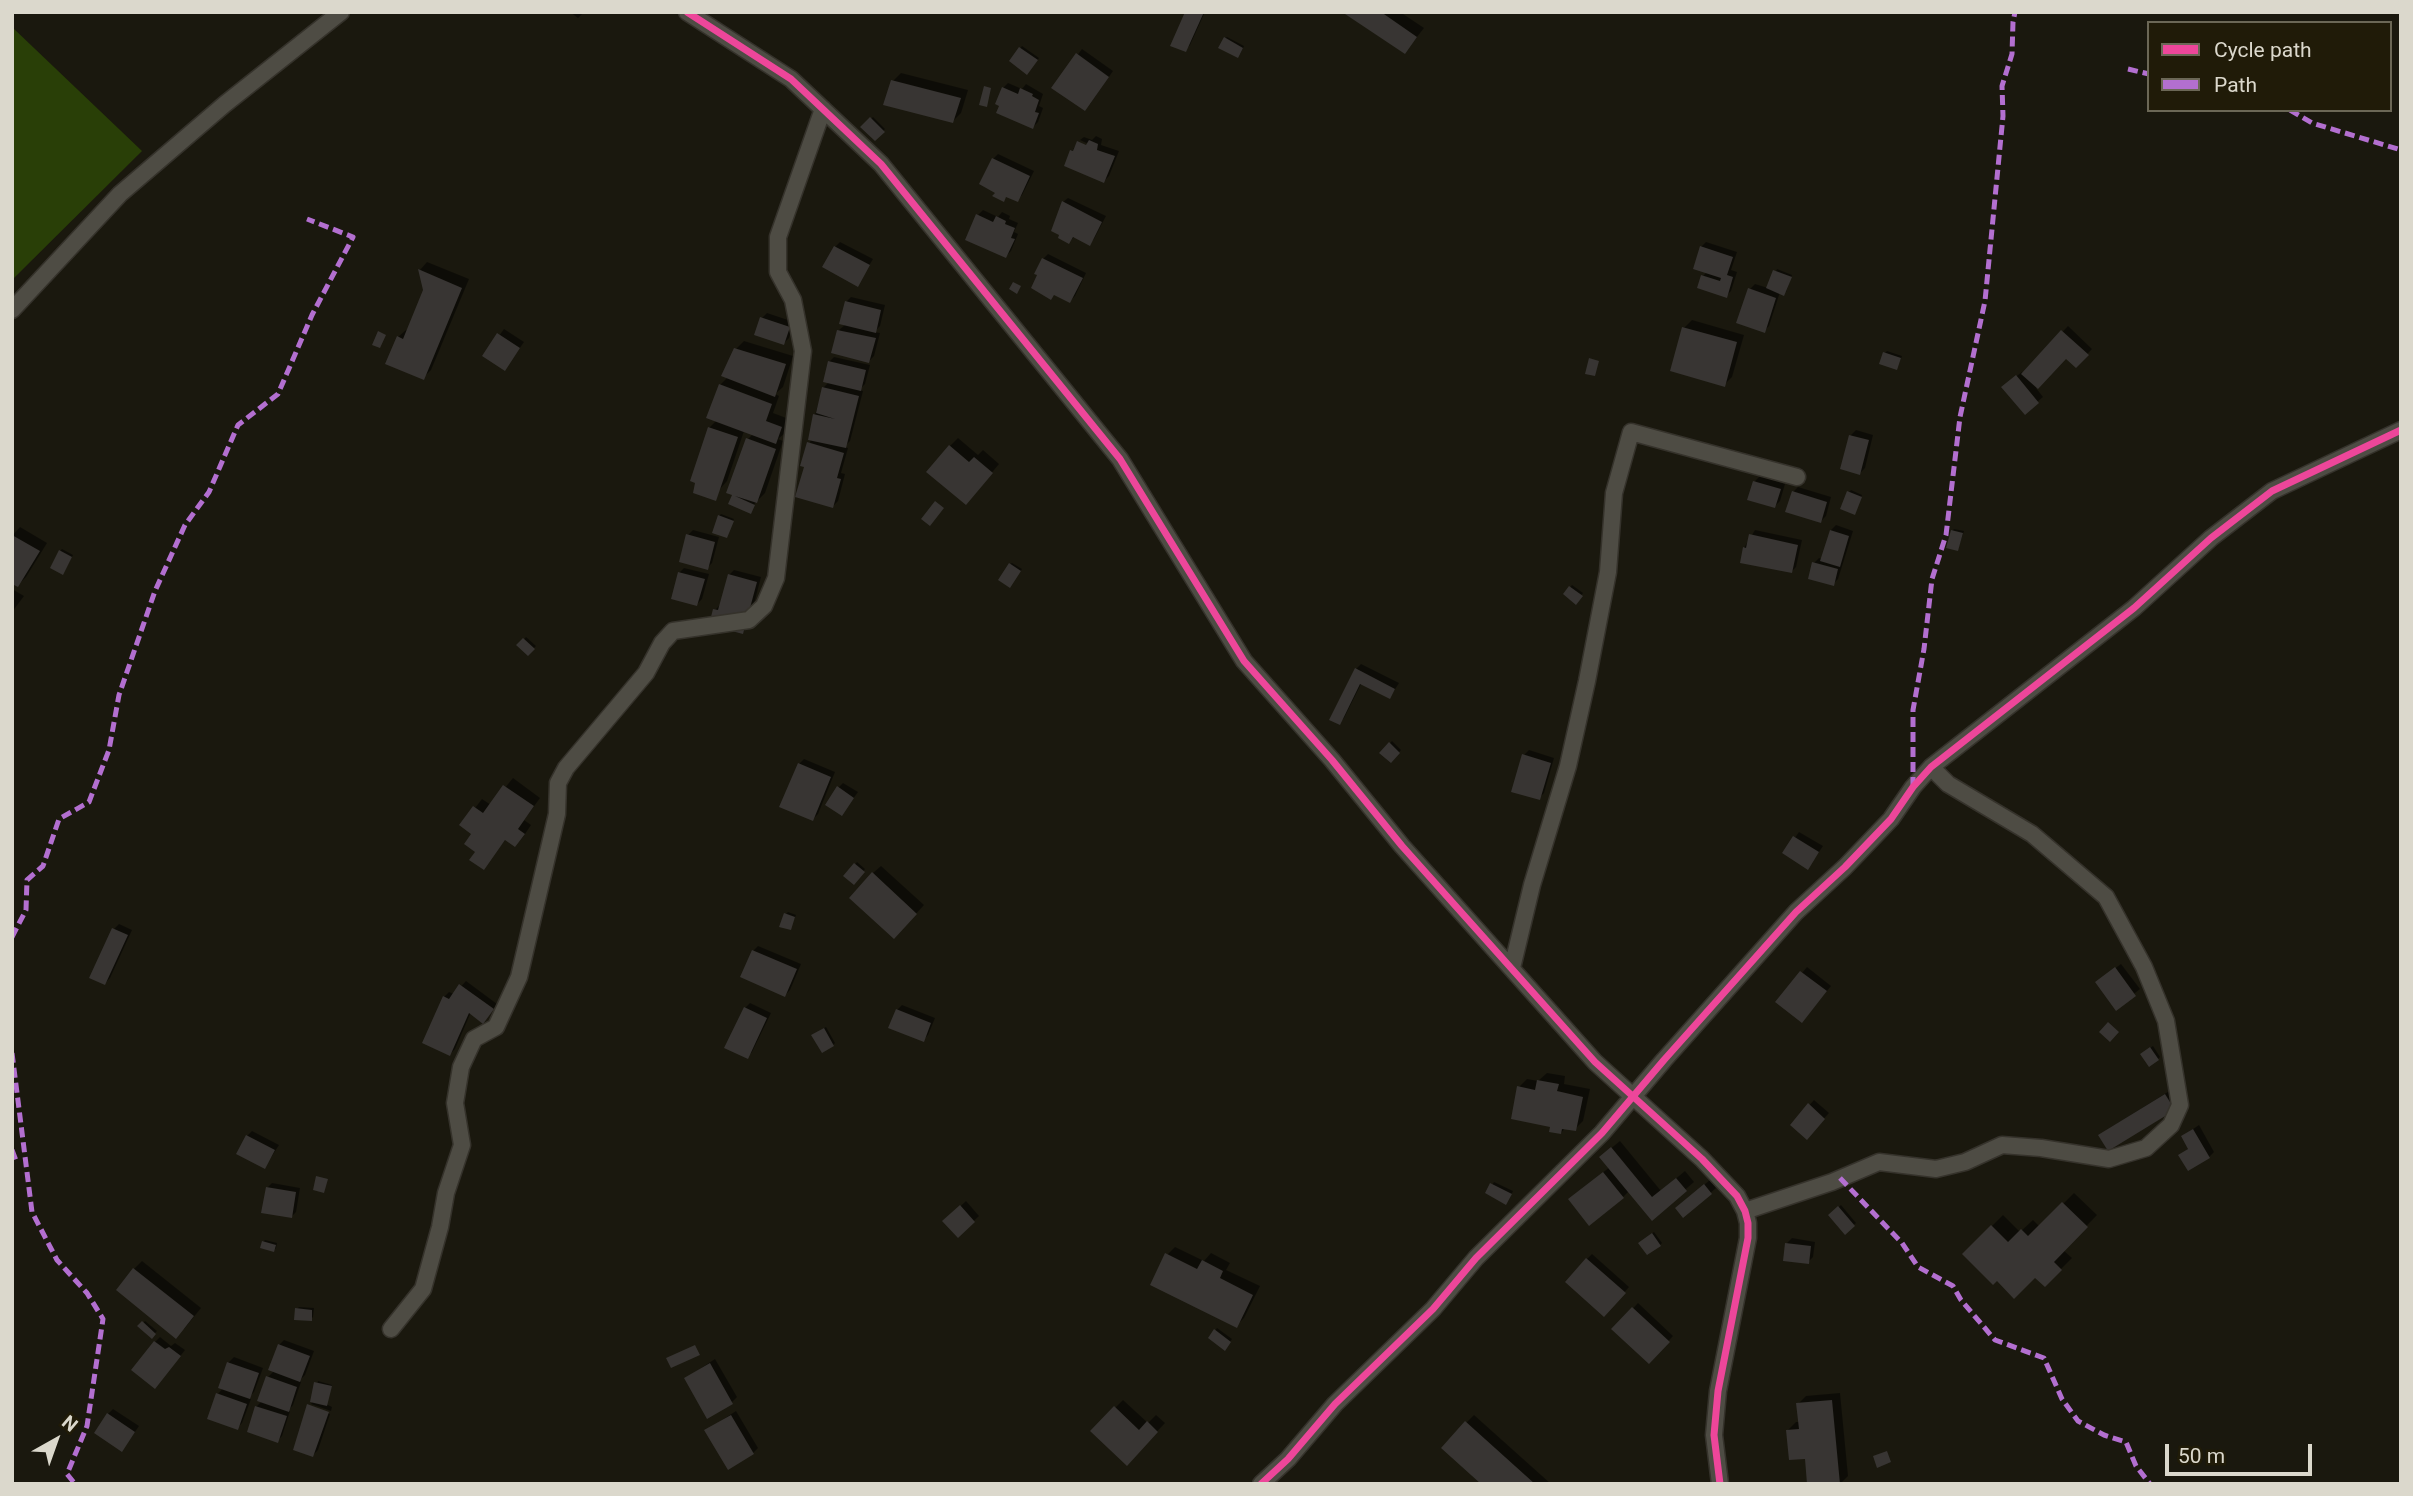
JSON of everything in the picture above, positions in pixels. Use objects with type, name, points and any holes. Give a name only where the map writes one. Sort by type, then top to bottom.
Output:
[{"type":"street","points":[[12,310],[120,194],[225,104],[341,12]]},
{"type":"street","points":[[687,12],[791,79],[881,164],[1120,459],[1244,661],[1332,760],[1402,846],[1595,1062],[1726,1183],[1745,1211],[1748,1238],[1718,1391],[1714,1435],[1720,1484]]},
{"type":"street","points":[[391,1329],[423,1289],[446,1193],[462,1145],[455,1103],[461,1067],[474,1039],[496,1027],[519,977],[557,814],[558,783],[566,768],[646,673],[662,643],[673,631],[749,620],[764,606],[776,578],[803,351],[793,300],[778,271],[778,237],[823,109]]},
{"type":"street","points":[[1261,1484],[1288,1459],[1335,1404],[1433,1309],[1476,1258],[1602,1133],[1796,912],[1845,867],[1891,819],[1931,767],[2134,608],[2211,537],[2272,491],[2401,430]]},
{"type":"street","points":[[1512,968],[1532,885],[1568,766],[1584,694],[1608,572],[1614,493],[1631,432],[1797,477]]},
{"type":"street","points":[[1745,1211],[1832,1182],[1879,1162],[1936,1169],[1965,1162],[2002,1145],[2041,1148],[2109,1160],[2146,1148],[2171,1125],[2180,1105],[2165,1021],[2144,967],[2106,897],[2032,834],[1948,784],[1931,767]]},
{"type":"green space","points":[[12,27],[142,151],[12,280]]},
{"type":"building","points":[[1185,12],[1204,12],[1186,52],[1170,46]]},
{"type":"building","points":[[1342,12],[1381,12],[1417,37],[1405,54]]},
{"type":"building","points":[[1224,37],[1243,48],[1238,58],[1218,48]]},
{"type":"building","points":[[1019,47],[1038,60],[1027,75],[1009,61]]},
{"type":"building","points":[[1076,53],[1109,77],[1085,111],[1051,88]]},
{"type":"building","points":[[891,80],[961,98],[953,123],[883,105]]},
{"type":"building","points":[[984,86],[991,88],[987,107],[979,105]]},
{"type":"building","points":[[1002,87],[1018,94],[1020,88],[1039,100],[1035,112],[1039,113],[1033,129],[996,113],[999,106],[995,104]]},
{"type":"building","points":[[870,117],[885,132],[875,141],[860,127]]},
{"type":"building","points":[[1089,140],[1098,144],[1097,150],[1115,156],[1104,183],[1064,166],[1077,141],[1086,145]]},
{"type":"building","points":[[992,158],[1030,176],[1018,202],[1006,197],[1004,202],[992,196],[995,193],[979,184]]},
{"type":"building","points":[[1062,201],[1102,222],[1090,246],[1073,237],[1069,244],[1051,231]]},
{"type":"building","points":[[976,214],[993,222],[996,216],[1015,228],[1011,238],[1015,239],[1006,258],[965,240]]},
{"type":"building","points":[[834,246],[870,265],[858,287],[822,267]]},
{"type":"building","points":[[1700,246],[1733,257],[1727,275],[1733,277],[1727,298],[1697,288],[1701,275],[1720,281],[1721,278],[1693,269]]},
{"type":"building","points":[[1042,258],[1083,278],[1070,303],[1054,295],[1051,300],[1031,288]]},
{"type":"building","points":[[418,269],[462,288],[424,380],[385,364],[397,336],[403,339],[423,290]]},
{"type":"building","points":[[1773,270],[1792,277],[1784,296],[1766,288]]},
{"type":"building","points":[[1013,282],[1021,286],[1017,294],[1009,289]]},
{"type":"building","points":[[1748,288],[1776,298],[1765,333],[1736,323]]},
{"type":"building","points":[[845,301],[881,310],[876,333],[839,324]]},
{"type":"building","points":[[760,317],[790,327],[784,345],[754,335]]},
{"type":"building","points":[[1682,327],[1737,342],[1725,387],[1670,371]]},
{"type":"building","points":[[837,330],[876,338],[869,363],[831,353]]},
{"type":"building","points":[[2061,330],[2089,355],[2076,368],[2066,359],[2038,389],[2021,374]]},
{"type":"building","points":[[378,331],[386,335],[380,348],[372,345]]},
{"type":"building","points":[[497,333],[520,348],[505,371],[482,356]]},
{"type":"building","points":[[734,348],[786,364],[775,397],[721,376]]},
{"type":"building","points":[[1883,352],[1901,358],[1897,370],[1879,364]]},
{"type":"building","points":[[1589,358],[1599,361],[1595,376],[1585,374]]},
{"type":"building","points":[[828,361],[866,370],[861,391],[823,382]]},
{"type":"building","points":[[2016,375],[2039,403],[2025,415],[2001,387]]},
{"type":"building","points":[[719,384],[772,404],[766,421],[782,427],[776,444],[706,418]]},
{"type":"building","points":[[822,387],[859,396],[846,448],[808,440],[813,414],[835,419],[816,413]]},
{"type":"building","points":[[708,427],[738,437],[716,501],[693,493],[695,483],[690,481]]},
{"type":"building","points":[[1849,435],[1869,440],[1860,475],[1840,469]]},
{"type":"building","points":[[746,438],[776,449],[757,503],[735,496],[755,505],[751,514],[728,504],[732,495],[726,493]]},
{"type":"building","points":[[807,442],[844,453],[837,478],[841,479],[833,508],[795,497],[804,467],[800,466]]},
{"type":"building","points":[[949,445],[969,462],[974,457],[993,473],[966,505],[926,472]]},
{"type":"building","points":[[1753,481],[1781,489],[1775,508],[1747,500]]},
{"type":"building","points":[[1792,491],[1827,502],[1821,523],[1785,512]]},
{"type":"building","points":[[1847,491],[1862,497],[1855,515],[1840,509]]},
{"type":"building","points":[[935,501],[944,508],[930,526],[921,519]]},
{"type":"building","points":[[718,515],[734,521],[727,538],[712,533]]},
{"type":"building","points":[[1830,530],[1849,536],[1840,567],[1820,561]]},
{"type":"building","points":[[1951,530],[1963,533],[1958,551],[1946,548]]},
{"type":"building","points":[[686,534],[715,542],[708,570],[679,562]]},
{"type":"building","points":[[1749,534],[1798,545],[1792,573],[1740,563]]},
{"type":"building","points":[[12,535],[40,551],[18,587],[12,584]]},
{"type":"building","points":[[59,550],[72,557],[63,575],[50,568]]},
{"type":"building","points":[[1812,562],[1838,569],[1834,586],[1808,579]]},
{"type":"building","points":[[1009,563],[1021,571],[1010,588],[998,580]]},
{"type":"building","points":[[678,572],[705,579],[697,606],[671,599]]},
{"type":"building","points":[[728,574],[757,582],[743,634],[709,625],[713,609],[718,610]]},
{"type":"building","points":[[1569,586],[1583,596],[1576,605],[1563,594]]},
{"type":"building","points":[[523,638],[535,649],[528,656],[516,645]]},
{"type":"building","points":[[1355,668],[1395,689],[1390,699],[1360,684],[1340,725],[1329,720]]},
{"type":"building","points":[[1389,742],[1400,753],[1391,763],[1379,753]]},
{"type":"building","points":[[1522,754],[1551,763],[1540,800],[1511,792]]},
{"type":"building","points":[[798,763],[831,777],[813,821],[779,807]]},
{"type":"building","points":[[503,785],[534,806],[518,829],[525,834],[515,847],[505,840],[484,870],[469,860],[475,852],[464,844],[471,834],[459,825],[473,806],[483,813]]},
{"type":"building","points":[[837,786],[854,798],[842,816],[825,805]]},
{"type":"building","points":[[1793,836],[1819,852],[1808,870],[1782,853]]},
{"type":"building","points":[[854,863],[865,872],[854,885],[843,876]]},
{"type":"building","points":[[872,872],[917,914],[894,939],[849,898]]},
{"type":"building","points":[[784,913],[795,917],[791,930],[779,927]]},
{"type":"building","points":[[112,928],[128,935],[105,985],[89,978]]},
{"type":"building","points":[[752,950],[797,969],[785,997],[740,977]]},
{"type":"building","points":[[2115,967],[2136,996],[2116,1011],[2095,982]]},
{"type":"building","points":[[1800,971],[1827,991],[1802,1023],[1775,1002]]},
{"type":"building","points":[[459,984],[494,1009],[483,1024],[469,1013],[450,1056],[422,1043],[443,996],[449,999]]},
{"type":"building","points":[[744,1007],[767,1018],[748,1059],[724,1048]]},
{"type":"building","points":[[896,1009],[931,1023],[924,1042],[888,1028]]},
{"type":"building","points":[[2108,1022],[2119,1032],[2110,1042],[2099,1032]]},
{"type":"building","points":[[824,1028],[834,1046],[822,1053],[811,1035]]},
{"type":"building","points":[[2150,1047],[2159,1060],[2149,1067],[2140,1054]]},
{"type":"building","points":[[1537,1080],[1559,1084],[1557,1091],[1583,1097],[1576,1131],[1562,1129],[1561,1134],[1549,1132],[1550,1127],[1511,1119],[1517,1086],[1535,1090]]},
{"type":"building","points":[[2165,1094],[2175,1110],[2108,1151],[2098,1135]]},
{"type":"building","points":[[1808,1103],[1825,1119],[1807,1140],[1790,1125]]},
{"type":"building","points":[[2193,1129],[2210,1158],[2188,1171],[2178,1155],[2188,1149],[2181,1136]]},
{"type":"building","points":[[246,1135],[275,1150],[265,1169],[236,1154]]},
{"type":"building","points":[[1611,1147],[1652,1197],[1676,1178],[1687,1191],[1652,1221],[1599,1157]]},
{"type":"building","points":[[1603,1172],[1624,1198],[1589,1226],[1568,1199]]},
{"type":"building","points":[[316,1176],[328,1179],[324,1193],[313,1190]]},
{"type":"building","points":[[1490,1183],[1512,1194],[1506,1205],[1485,1193]]},
{"type":"building","points":[[1704,1184],[1712,1194],[1683,1218],[1675,1208]]},
{"type":"building","points":[[266,1187],[296,1192],[292,1218],[261,1213]]},
{"type":"building","points":[[2062,1202],[2088,1227],[2054,1262],[2062,1270],[2045,1287],[2035,1278],[2014,1299],[1997,1281],[1993,1285],[1962,1254],[1991,1225],[2008,1242],[2021,1229],[2028,1236]]},
{"type":"building","points":[[960,1205],[975,1222],[958,1238],[942,1221]]},
{"type":"building","points":[[1838,1206],[1855,1226],[1845,1235],[1828,1215]]},
{"type":"building","points":[[1652,1233],[1661,1246],[1647,1255],[1638,1243]]},
{"type":"building","points":[[262,1241],[276,1245],[274,1252],[260,1248]]},
{"type":"building","points":[[1785,1243],[1811,1246],[1809,1264],[1783,1261]]},
{"type":"building","points":[[1165,1253],[1197,1269],[1202,1260],[1223,1271],[1220,1278],[1253,1295],[1237,1328],[1150,1285]]},
{"type":"building","points":[[1586,1258],[1626,1293],[1604,1317],[1565,1282]]},
{"type":"building","points":[[133,1268],[194,1316],[176,1339],[116,1290]]},
{"type":"building","points":[[1632,1307],[1670,1342],[1649,1364],[1611,1329]]},
{"type":"building","points":[[295,1308],[312,1310],[312,1321],[294,1320]]},
{"type":"building","points":[[142,1321],[156,1334],[152,1339],[137,1326]]},
{"type":"building","points":[[1214,1329],[1231,1342],[1225,1351],[1208,1338]]},
{"type":"building","points":[[154,1341],[181,1356],[155,1389],[131,1370]]},
{"type":"building","points":[[278,1344],[310,1356],[300,1382],[268,1370]]},
{"type":"building","points":[[695,1345],[700,1355],[671,1368],[666,1358]]},
{"type":"building","points":[[227,1362],[259,1373],[250,1399],[218,1388]]},
{"type":"building","points":[[710,1363],[733,1404],[707,1419],[684,1378]]},
{"type":"building","points":[[266,1376],[297,1387],[289,1412],[257,1401]]},
{"type":"building","points":[[314,1382],[332,1386],[327,1406],[310,1402]]},
{"type":"building","points":[[216,1393],[247,1404],[238,1430],[207,1419]]},
{"type":"building","points":[[1832,1400],[1840,1484],[1807,1484],[1805,1459],[1789,1460],[1786,1430],[1799,1429],[1796,1403]]},
{"type":"building","points":[[307,1404],[329,1412],[313,1457],[293,1450]]},
{"type":"building","points":[[255,1406],[287,1416],[278,1443],[247,1432]]},
{"type":"building","points":[[1114,1406],[1139,1430],[1147,1421],[1158,1432],[1127,1466],[1090,1431]]},
{"type":"building","points":[[107,1413],[135,1432],[122,1452],[94,1433]]},
{"type":"building","points":[[731,1415],[754,1454],[728,1470],[704,1430]]},
{"type":"building","points":[[1465,1421],[1535,1484],[1481,1484],[1441,1448]]},
{"type":"building","points":[[1887,1451],[1891,1462],[1877,1468],[1873,1456]]},
{"type":"marked path","points":[[1913,787],[1913,710],[1924,649],[1932,579],[1946,535],[1960,417],[1985,301],[2003,116],[2002,86],[2012,54],[2015,12]]},
{"type":"marked path","points":[[2128,69],[2147,74]]},
{"type":"marked path","points":[[2293,112],[2312,123],[2401,150]]},
{"type":"marked path","points":[[12,937],[26,910],[27,880],[43,866],[59,819],[89,802],[109,750],[119,695],[155,591],[185,525],[209,492],[238,425],[278,394],[312,315],[353,237],[307,219]]},
{"type":"marked path","points":[[12,1053],[32,1212],[57,1260],[87,1293],[103,1319],[87,1426],[67,1474],[75,1484]]},
{"type":"marked path","points":[[12,1150],[17,1163]]},
{"type":"marked path","points":[[1840,1178],[1902,1243],[1918,1267],[1953,1286],[1961,1300],[1995,1340],[2044,1358],[2062,1399],[2078,1421],[2104,1435],[2126,1442],[2136,1466],[2150,1484]]},
{"type":"cycle path","points":[[687,12],[791,79],[881,164],[1120,459],[1244,661],[1332,760],[1402,846],[1595,1062],[1702,1159],[1737,1196],[1745,1211],[1748,1238],[1718,1391],[1714,1435],[1720,1484]]},
{"type":"cycle path","points":[[1261,1484],[1288,1459],[1335,1404],[1433,1309],[1476,1258],[1602,1133],[1796,912],[1845,867],[1891,819],[1931,767],[2134,608],[2211,538],[2272,491],[2401,430]]}]
